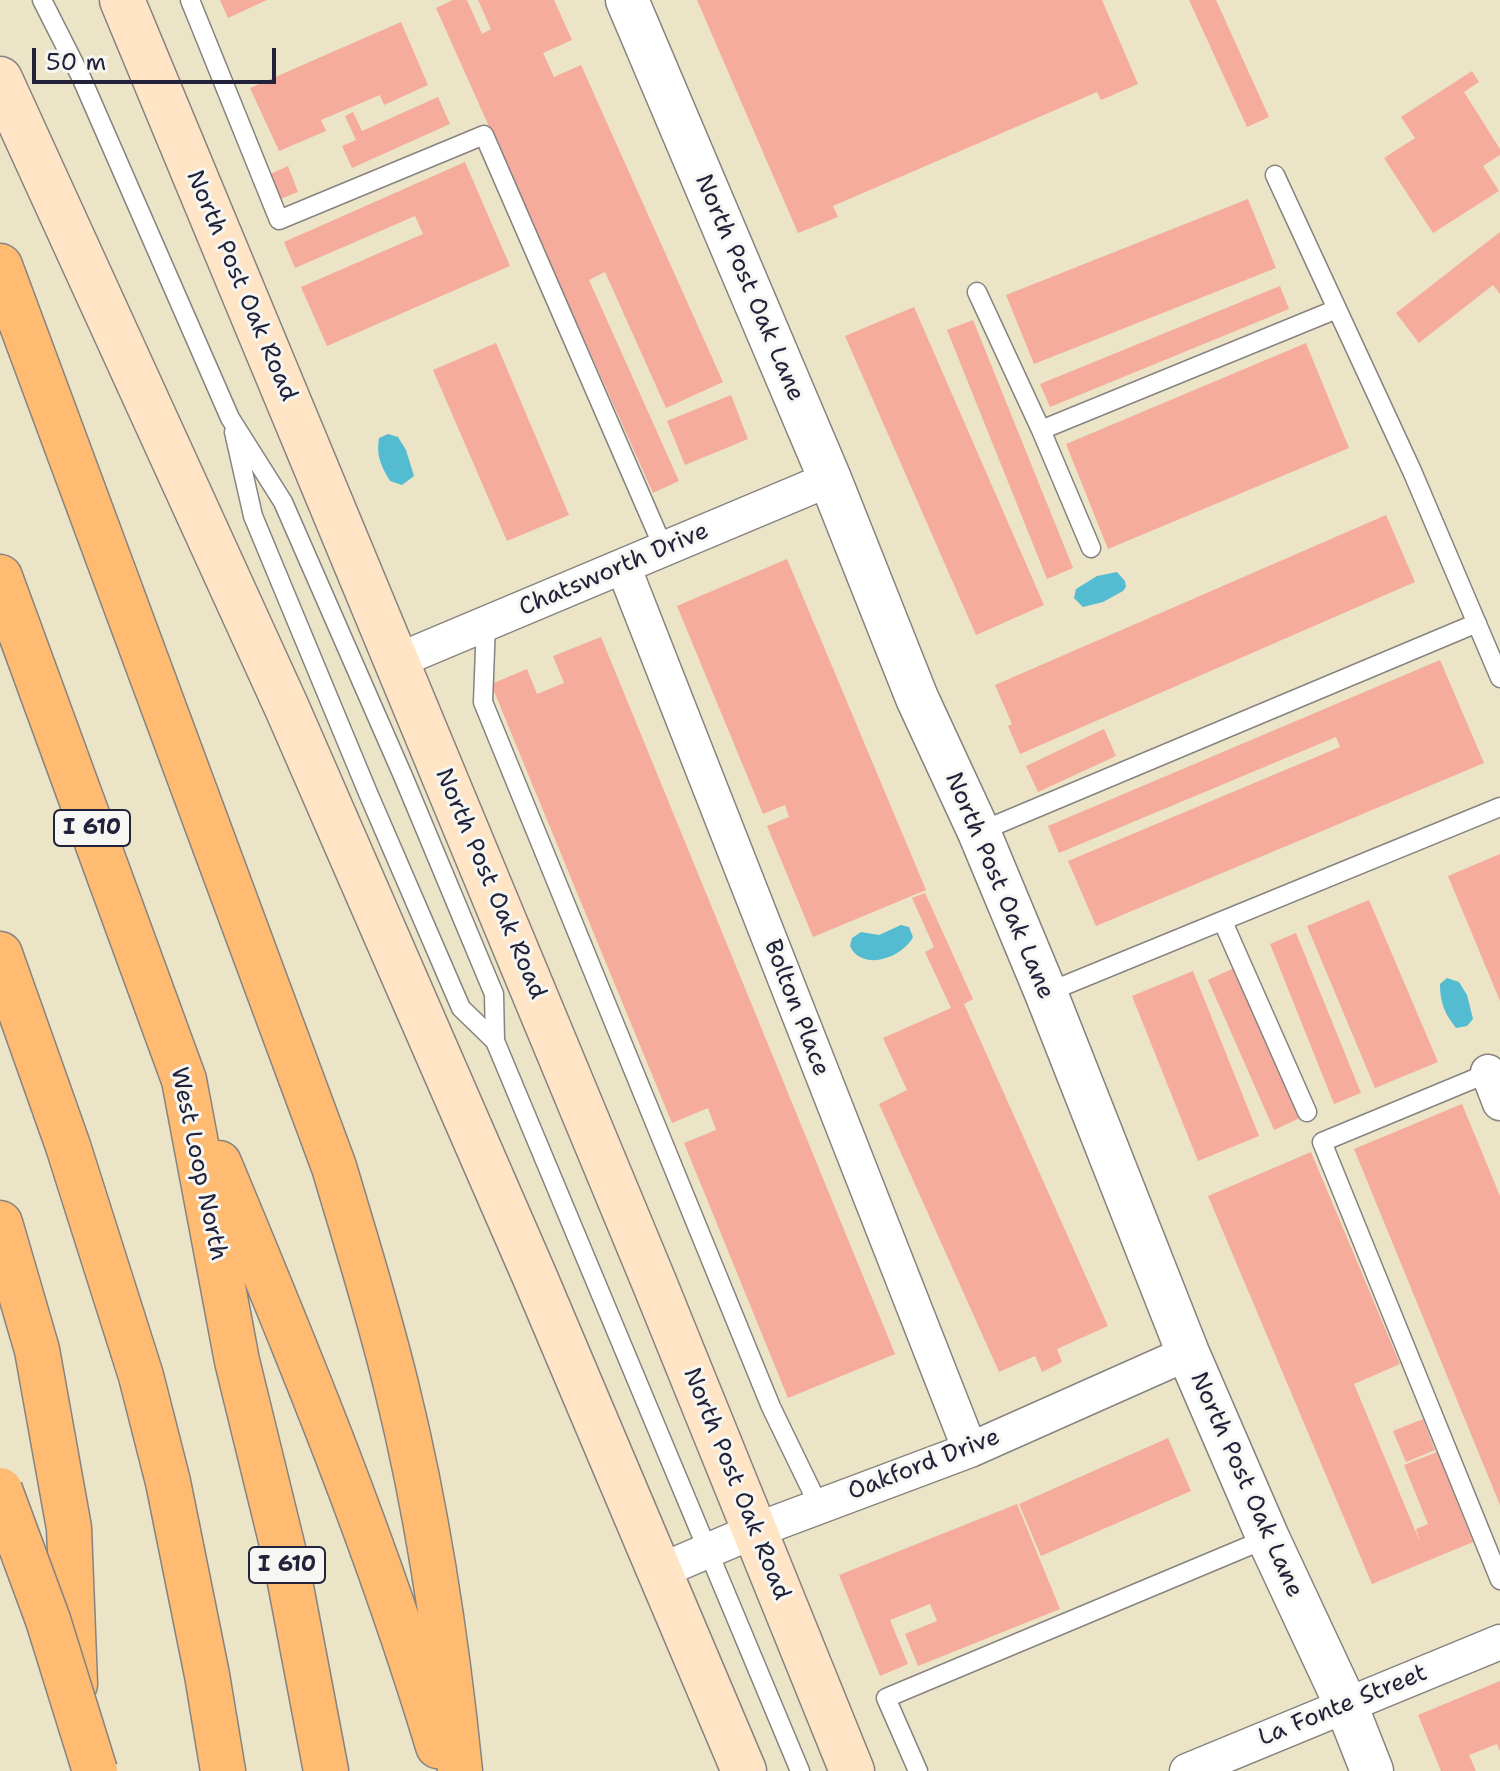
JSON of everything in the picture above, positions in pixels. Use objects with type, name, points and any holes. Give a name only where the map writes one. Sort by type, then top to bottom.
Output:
[{"type":"highway","points":[[0,266],[334,1167],[374,1298],[418,1482],[436,1580],[460,1771]]},
{"type":"highway","name":"West Loop North","points":[[0,577],[184,1080],[237,1361],[286,1561],[326,1771]]},
{"type":"highway","points":[[0,954],[68,1146],[141,1376],[168,1482],[223,1771]]},
{"type":"highway","points":[[184,1080],[294,1344],[366,1529],[445,1771]]},
{"type":"highway","points":[[0,1223],[37,1350],[69,1528],[78,1771]]},
{"type":"highway","points":[[0,1490],[48,1620],[95,1771]]},
{"type":"main road","name":"North Post Oak Road","points":[[122,0],[648,1267],[852,1771]]},
{"type":"main road","points":[[0,79],[287,708],[528,1260],[744,1771]]},
{"type":"street","name":"North Post Oak Lane","points":[[627,0],[830,479],[917,698],[979,832],[1046,993],[1188,1353],[1268,1538],[1346,1705],[1372,1771]]},
{"type":"street","name":"Chatsworth Drive","points":[[397,661],[830,479]]},
{"type":"street","name":"Bolton Place","points":[[623,566],[970,1450]]},
{"type":"street","name":"Oakford Drive","points":[[658,1572],[754,1531],[970,1450],[1188,1353]]},
{"type":"street","name":"La Fonte Street","points":[[1187,1771],[1500,1642]]},
{"type":"lane","points":[[42,0],[81,77],[230,418],[283,502],[403,776],[494,994],[495,1041],[800,1771]]},
{"type":"lane","points":[[190,0],[279,220],[484,135],[664,549]]},
{"type":"lane","points":[[1275,175],[1412,471],[1500,678]]},
{"type":"lane","points":[[977,292],[1091,548]]},
{"type":"lane","points":[[1041,430],[1337,309]]},
{"type":"lane","points":[[230,418],[253,516],[368,793],[461,1008],[495,1041]]},
{"type":"lane","points":[[486,623],[483,702],[771,1407],[819,1506]]},
{"type":"lane","points":[[979,832],[1477,623]]},
{"type":"lane","points":[[1046,993],[1500,807]]},
{"type":"lane","points":[[1223,922],[1307,1112]]},
{"type":"lane","points":[[1496,1081],[1322,1142],[1500,1580]]},
{"type":"lane","points":[[918,1771],[886,1698],[1268,1538]]},
{"type":"water","points":[[388,434],[398,437],[406,450],[414,476],[402,485],[390,481],[380,461],[379,438]]},
{"type":"water","points":[[1117,572],[1125,581],[1123,591],[1103,602],[1083,607],[1074,598],[1076,589],[1097,576]]},
{"type":"water","points":[[901,925],[909,927],[913,937],[891,956],[863,959],[850,946],[852,938],[861,932],[879,935]]},
{"type":"water","points":[[1447,978],[1459,982],[1467,995],[1473,1019],[1467,1026],[1456,1028],[1444,1008],[1440,984]]},
{"type":"building","points":[[220,0],[267,0],[228,18]]},
{"type":"building","points":[[453,0],[467,0],[482,34],[491,29],[478,0],[554,0],[572,40],[543,53],[554,77],[581,65],[723,382],[666,408],[605,272],[589,280],[679,481],[653,493],[436,8]]},
{"type":"building","points":[[697,0],[1102,0],[1138,84],[1101,100],[1097,92],[833,206],[838,217],[798,233]]},
{"type":"building","points":[[1189,0],[1216,0],[1269,117],[1247,127]]},
{"type":"building","points":[[401,22],[428,85],[384,105],[380,95],[321,120],[326,131],[279,151],[250,88]]},
{"type":"building","points":[[1472,71],[1479,82],[1464,92],[1500,149],[1500,155],[1483,166],[1499,191],[1433,233],[1384,158],[1415,138],[1401,117]]},
{"type":"building","points":[[438,97],[450,124],[352,168],[342,146],[356,140],[345,116],[353,112],[362,131]]},
{"type":"building","points":[[465,162],[510,266],[327,346],[301,287],[423,234],[415,216],[295,268],[284,242]]},
{"type":"building","points":[[288,166],[298,192],[278,200],[268,175]]},
{"type":"building","points":[[1248,199],[1276,268],[1034,364],[1006,295]]},
{"type":"building","points":[[1500,232],[1500,294],[1493,285],[1419,343],[1396,313]]},
{"type":"building","points":[[1280,286],[1289,309],[1050,407],[1040,384]]},
{"type":"building","points":[[914,307],[1044,605],[976,635],[845,336]]},
{"type":"building","points":[[973,320],[1073,568],[1047,579],[947,330]]},
{"type":"building","points":[[496,343],[569,515],[507,541],[433,370]]},
{"type":"building","points":[[1306,343],[1349,448],[1108,549],[1066,444]]},
{"type":"building","points":[[731,395],[748,439],[685,465],[667,421]]},
{"type":"building","points":[[1386,515],[1415,582],[1020,754],[1008,726],[1012,724],[995,685]]},
{"type":"building","points":[[787,559],[926,890],[813,937],[767,826],[789,817],[785,805],[763,814],[677,606]]},
{"type":"building","points":[[601,637],[895,1354],[788,1398],[684,1143],[716,1130],[708,1108],[672,1123],[491,684],[527,669],[537,694],[564,683],[553,656]]},
{"type":"building","points":[[1440,660],[1484,763],[1096,926],[1068,861],[1340,747],[1336,737],[1059,853],[1048,826]]},
{"type":"building","points":[[1104,729],[1116,756],[1038,792],[1026,766]]},
{"type":"building","points":[[1500,854],[1500,1001],[1448,876]]},
{"type":"building","points":[[925,893],[973,999],[964,1004],[1108,1326],[1057,1349],[1062,1362],[1042,1372],[1035,1356],[999,1372],[879,1104],[907,1090],[883,1038],[951,1008],[925,952],[934,947],[912,898]]},
{"type":"building","points":[[1369,900],[1438,1062],[1375,1088],[1307,926]]},
{"type":"building","points":[[1296,933],[1361,1093],[1334,1104],[1270,944]]},
{"type":"building","points":[[1234,968],[1300,1118],[1274,1130],[1208,980]]},
{"type":"building","points":[[1193,971],[1259,1136],[1198,1161],[1132,996]]},
{"type":"building","points":[[1462,1104],[1500,1196],[1500,1505],[1354,1149]]},
{"type":"building","points":[[1311,1152],[1400,1364],[1354,1384],[1420,1542],[1416,1529],[1428,1524],[1404,1465],[1437,1452],[1473,1542],[1372,1584],[1208,1196]]},
{"type":"building","points":[[1423,1419],[1435,1450],[1406,1462],[1393,1431]]},
{"type":"building","points":[[1168,1438],[1191,1491],[1041,1556],[1019,1504]]},
{"type":"building","points":[[1017,1504],[1060,1609],[918,1666],[905,1634],[937,1621],[930,1604],[890,1620],[908,1664],[880,1676],[839,1575]]},
{"type":"building","points":[[1500,1681],[1500,1751],[1497,1744],[1469,1755],[1476,1771],[1441,1771],[1418,1715]]}]
